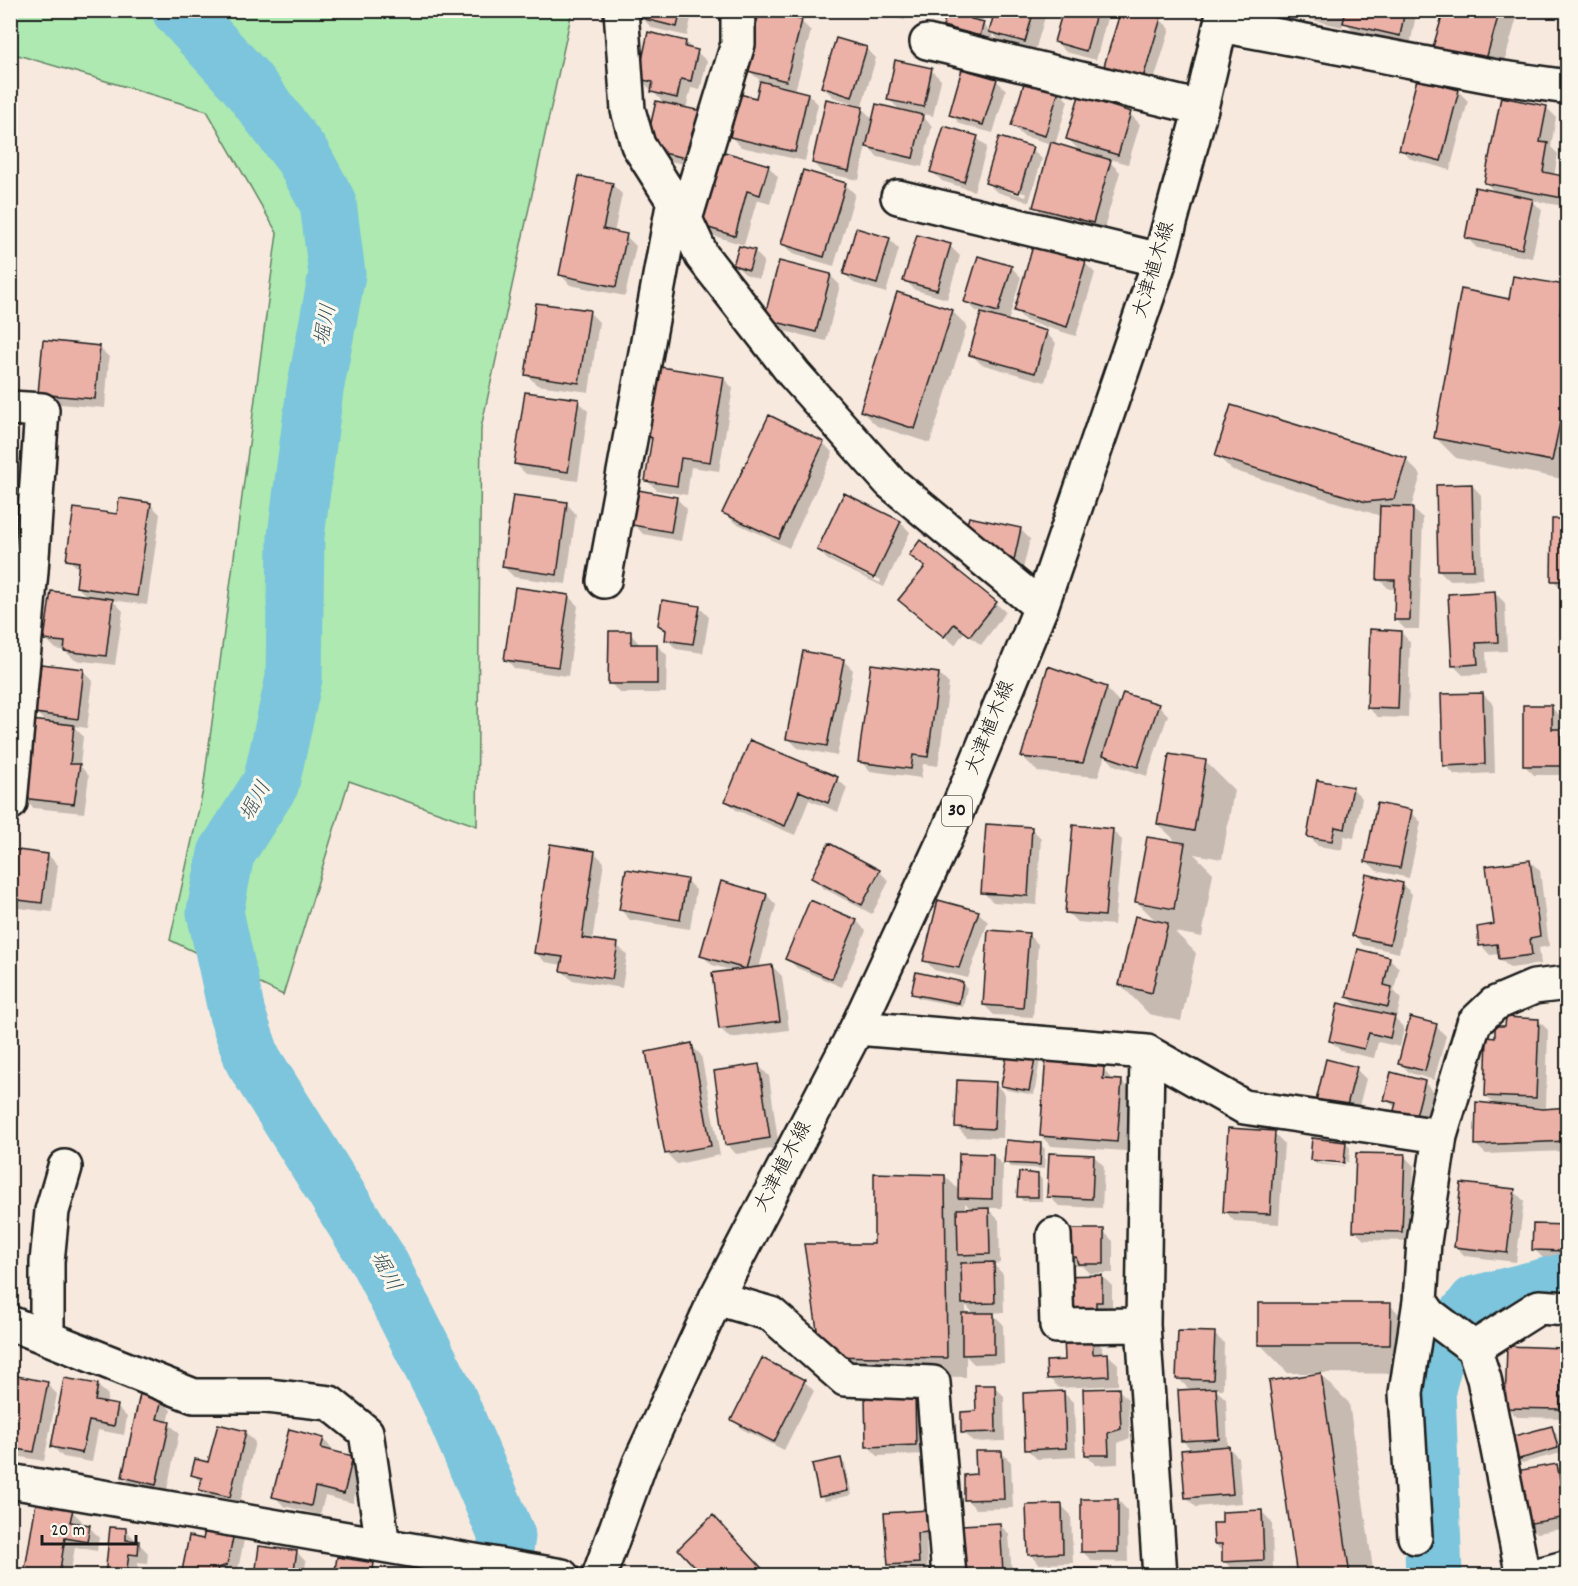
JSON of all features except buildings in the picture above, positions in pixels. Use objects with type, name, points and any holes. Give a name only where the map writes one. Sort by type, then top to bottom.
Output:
[{"type":"street","points":[[621,10],[621,38],[628,110],[638,145],[679,210],[702,256],[773,347],[890,483],[1041,607]]},
{"type":"street","points":[[604,581],[679,210],[738,44],[738,10]]},
{"type":"street","points":[[1222,18],[1496,77],[1568,87]]},
{"type":"street","name":"大津植木線","points":[[599,1575],[640,1463],[716,1298],[857,1028],[948,830],[1041,607],[1160,260],[1202,108],[1222,18]]},
{"type":"street","points":[[927,42],[1202,108]]},
{"type":"street","points":[[898,197],[1160,260]]},
{"type":"street","points":[[10,408],[42,410],[21,571],[10,803]]},
{"type":"street","points":[[1415,1537],[1406,1393],[1420,1301],[1424,1242],[1440,1136],[1474,1023],[1494,1004],[1534,987],[1568,983]]},
{"type":"street","points":[[857,1028],[1147,1052],[1244,1107],[1440,1136]]},
{"type":"street","points":[[1147,1052],[1143,1325],[1160,1575]]},
{"type":"street","points":[[47,1336],[47,1262],[52,1211],[65,1167]]},
{"type":"street","points":[[1054,1235],[1057,1326],[1143,1325]]},
{"type":"street","points":[[716,1298],[771,1314],[845,1379],[933,1383],[949,1575]]},
{"type":"street","points":[[1420,1301],[1430,1315],[1474,1348],[1484,1379],[1523,1575]]},
{"type":"street","points":[[1474,1348],[1539,1307],[1568,1309]]},
{"type":"street","points":[[10,1323],[194,1396],[267,1396],[330,1403],[366,1432],[383,1545]]},
{"type":"street","points":[[10,1481],[562,1575]]},
{"type":"street","points":[[1534,1575],[1568,1567]]},
{"type":"green space","points":[[10,11],[572,11],[481,428],[477,826],[349,781],[283,995],[170,940],[203,790],[277,233],[207,111],[11,53]]},
{"type":"waterway","name":"堀川","points":[[180,10],[246,82],[303,157],[328,203],[337,274],[315,390],[296,536],[294,678],[271,783],[226,854],[215,912],[237,1014],[253,1060],[378,1260],[448,1398],[507,1536],[501,1576]]},
{"type":"waterway","points":[[1434,1576],[1427,1389],[1436,1355],[1476,1304],[1568,1281]]}]
